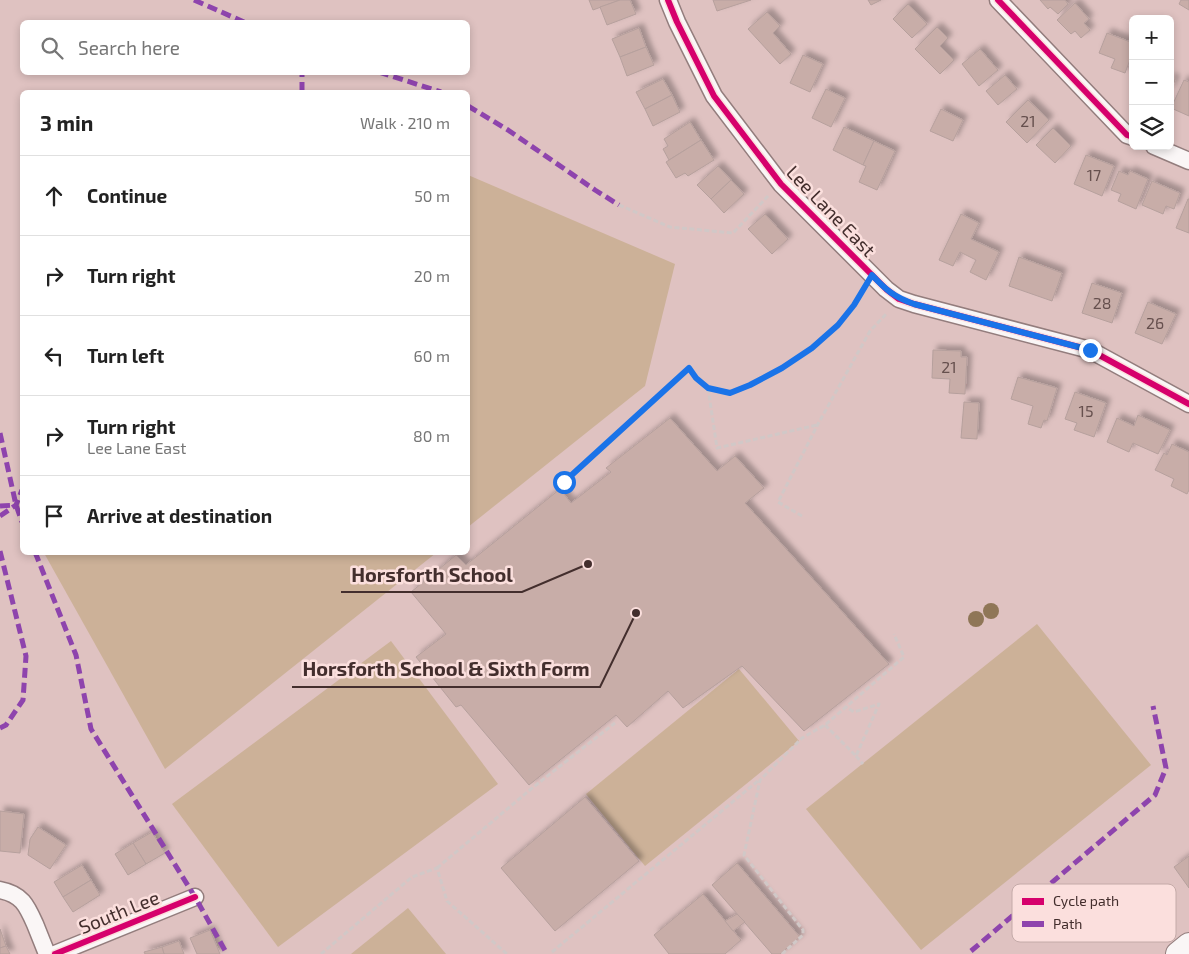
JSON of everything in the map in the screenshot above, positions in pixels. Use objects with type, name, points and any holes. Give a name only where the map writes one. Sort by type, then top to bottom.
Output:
[{"type":"street","name":"Lee Lane East","points":[[668,0],[714,96],[781,184],[886,289],[899,299],[914,304],[1090,350],[1189,404]]},
{"type":"street","points":[[998,0],[1129,136]]},
{"type":"street","points":[[1163,150],[1189,161]]},
{"type":"street","points":[[0,890],[20,898],[28,907],[47,954]]},
{"type":"street","name":"South Lee","points":[[55,954],[195,897]]},
{"type":"street","points":[[1178,954],[1189,945]]},
{"type":"path","points":[[619,204],[670,227],[732,232],[781,184]]},
{"type":"path","points":[[564,482],[689,368],[696,378],[708,388],[730,393],[744,388],[782,368],[812,348],[838,325],[854,305],[872,275]]},
{"type":"path","points":[[802,516],[778,502],[818,424],[870,331],[899,299]]},
{"type":"path","points":[[708,388],[717,448],[818,424]]},
{"type":"path","points":[[552,952],[760,780],[802,738],[826,725],[904,657],[894,634]]},
{"type":"path","points":[[846,707],[854,712],[879,704],[856,756]]},
{"type":"path","points":[[321,954],[412,877],[437,868],[531,789],[615,723]]},
{"type":"path","points":[[826,725],[862,764]]},
{"type":"path","points":[[760,780],[744,856],[803,930],[803,936],[782,954]]},
{"type":"path","points":[[437,868],[447,901],[507,954]]},
{"type":"shaded area","points":[[470,176],[675,264],[645,386],[470,525]]},
{"type":"shaded area","points":[[45,555],[433,555],[165,769]]},
{"type":"shaded area","points":[[1037,624],[1151,765],[921,950],[806,809]]},
{"type":"shaded area","points":[[391,641],[498,784],[278,947],[172,804]]},
{"type":"shaded area","points":[[739,669],[799,741],[645,866],[586,794]]},
{"type":"shaded area","points":[[408,908],[446,954],[351,954]]},
{"type":"building","points":[[589,0],[620,0],[593,10]]},
{"type":"building","points":[[620,0],[630,0],[636,14],[607,25],[600,7]]},
{"type":"building","points":[[713,0],[751,0],[717,11]]},
{"type":"building","points":[[868,0],[881,0],[871,5]]},
{"type":"building","points":[[1040,0],[1065,0],[1068,4],[1058,14],[1050,7],[1048,9]]},
{"type":"building","points":[[1181,0],[1189,0],[1189,10],[1179,4]]},
{"type":"building","points":[[1075,3],[1089,19],[1084,23],[1090,30],[1081,38],[1075,31],[1071,34],[1057,20]]},
{"type":"building","points":[[908,4],[927,24],[912,38],[893,19]]},
{"type":"building","points":[[767,12],[780,26],[773,33],[791,54],[780,64],[748,29]]},
{"type":"building","points":[[937,27],[948,38],[940,46],[954,60],[940,74],[915,49]]},
{"type":"building","points":[[639,28],[646,47],[620,57],[612,39]]},
{"type":"building","points":[[1107,33],[1129,41],[1129,62],[1125,73],[1111,68],[1115,59],[1099,53]]},
{"type":"building","points":[[646,47],[654,65],[627,76],[620,57]]},
{"type":"building","points":[[980,49],[998,70],[979,86],[962,64]]},
{"type":"building","points":[[803,55],[823,64],[810,92],[790,83]]},
{"type":"building","points":[[1005,75],[1017,89],[998,105],[986,91]]},
{"type":"building","points":[[663,79],[672,95],[645,109],[636,92]]},
{"type":"building","points":[[1184,80],[1189,82],[1189,116],[1174,109],[1174,102]]},
{"type":"building","points":[[826,89],[845,98],[831,127],[812,118]]},
{"type":"building","points":[[672,95],[680,112],[653,126],[645,109]]},
{"type":"building","points":[[1028,100],[1049,120],[1027,143],[1006,122]]},
{"type":"building","points":[[941,109],[963,120],[953,141],[930,131]]},
{"type":"building","points":[[690,122],[701,140],[669,160],[663,149],[668,146],[664,139]]},
{"type":"building","points":[[844,127],[874,141],[863,165],[833,150]]},
{"type":"building","points":[[1053,128],[1071,146],[1055,163],[1036,145]]},
{"type":"building","points":[[701,140],[714,160],[688,176],[685,173],[676,178],[666,162]]},
{"type":"building","points":[[874,141],[895,151],[877,190],[859,182],[866,166],[863,165]]},
{"type":"building","points":[[1086,155],[1114,166],[1102,196],[1074,184]]},
{"type":"building","points":[[718,166],[731,180],[711,199],[697,185]]},
{"type":"building","points":[[1119,171],[1128,175],[1130,171],[1148,179],[1136,209],[1118,201],[1121,194],[1111,190]]},
{"type":"building","points":[[731,180],[744,194],[724,213],[711,199]]},
{"type":"building","points":[[1152,181],[1180,193],[1174,209],[1166,206],[1163,214],[1142,205]]},
{"type":"building","points":[[1189,199],[1189,233],[1176,228]]},
{"type":"building","points":[[765,214],[788,239],[772,254],[748,229]]},
{"type":"building","points":[[961,214],[979,223],[971,239],[999,252],[986,280],[970,272],[976,260],[960,252],[953,266],[939,260]]},
{"type":"building","points":[[1019,257],[1062,273],[1052,301],[1009,286]]},
{"type":"building","points":[[1092,283],[1122,293],[1112,323],[1082,313]]},
{"type":"building","points":[[1148,302],[1176,314],[1162,344],[1135,333]]},
{"type":"building","points":[[933,350],[961,351],[961,357],[967,357],[965,394],[949,393],[950,379],[932,378]]},
{"type":"building","points":[[1018,377],[1057,388],[1047,421],[1044,420],[1041,428],[1028,424],[1033,406],[1011,399]]},
{"type":"building","points":[[1075,392],[1106,403],[1094,437],[1074,430],[1077,423],[1065,419]]},
{"type":"building","points":[[964,402],[979,403],[977,439],[961,438]]},
{"type":"building","points":[[1138,415],[1170,430],[1158,454],[1133,443],[1129,452],[1107,442],[1117,418],[1134,426]]},
{"type":"building","points":[[670,418],[717,471],[735,456],[764,488],[745,503],[889,664],[804,731],[742,666],[683,708],[668,691],[627,727],[616,715],[529,785],[461,705],[456,707],[416,657],[446,634],[411,592],[456,555],[466,565],[560,489],[571,503],[611,472],[606,468]]},
{"type":"building","points":[[1172,444],[1189,452],[1189,490],[1187,494],[1171,486],[1174,479],[1155,470],[1164,453],[1167,455]]},
{"type":"building","points":[[585,797],[639,861],[555,931],[501,868]]},
{"type":"building","points":[[0,811],[24,814],[20,853],[0,851]]},
{"type":"building","points":[[38,827],[66,845],[50,869],[28,855],[30,839]]},
{"type":"building","points":[[152,832],[165,853],[146,864],[133,843]]},
{"type":"building","points":[[133,843],[146,864],[128,875],[115,854]]},
{"type":"building","points":[[1189,856],[1189,888],[1174,867]]},
{"type":"building","points":[[737,863],[800,937],[780,954],[772,954],[712,885]]},
{"type":"building","points":[[82,865],[91,880],[63,897],[54,882]]},
{"type":"building","points":[[91,880],[100,895],[73,912],[63,897]]},
{"type":"building","points":[[703,894],[741,940],[725,954],[669,954],[654,935]]},
{"type":"building","points":[[737,914],[745,922],[733,931],[725,921]]},
{"type":"building","points":[[0,929],[6,946],[0,948]]},
{"type":"building","points":[[210,930],[220,954],[197,954],[190,938]]},
{"type":"building","points":[[179,941],[184,954],[164,954],[162,947]]},
{"type":"building","points":[[6,946],[10,954],[0,954],[0,948]]},
{"type":"building","points":[[162,947],[164,954],[145,954],[144,952]]},
{"type":"marked path","points":[[194,0],[239,20]]},
{"type":"marked path","points":[[302,75],[302,90]]},
{"type":"marked path","points":[[388,75],[435,90]]},
{"type":"marked path","points":[[470,107],[508,130],[619,205]]},
{"type":"marked path","points":[[0,433],[20,516]]},
{"type":"marked path","points":[[0,516],[16,505],[20,495]]},
{"type":"marked path","points":[[0,506],[16,505]]},
{"type":"marked path","points":[[0,551],[26,656],[23,700],[6,725],[0,728]]},
{"type":"marked path","points":[[36,555],[76,655],[91,729],[195,897],[227,954]]},
{"type":"marked path","points":[[1050,884],[1155,795],[1166,768],[1153,706]]},
{"type":"marked path","points":[[971,951],[1012,916]]},
{"type":"cycle path","points":[[668,0],[714,96],[781,184],[886,289],[899,299],[914,304],[1090,350],[1189,404]]},
{"type":"cycle path","points":[[998,0],[1129,136]]},
{"type":"cycle path","points":[[55,954],[195,897]]},
{"type":"place","name":"Horsforth School","points":[[588,564]]},
{"type":"place","name":"Horsforth School & Sixth Form","points":[[636,613]]},
{"type":"route","points":[[564,482],[689,368],[696,378],[708,388],[730,393],[782,368],[812,348],[838,325],[854,305],[872,275],[899,299],[1090,350]]}]
